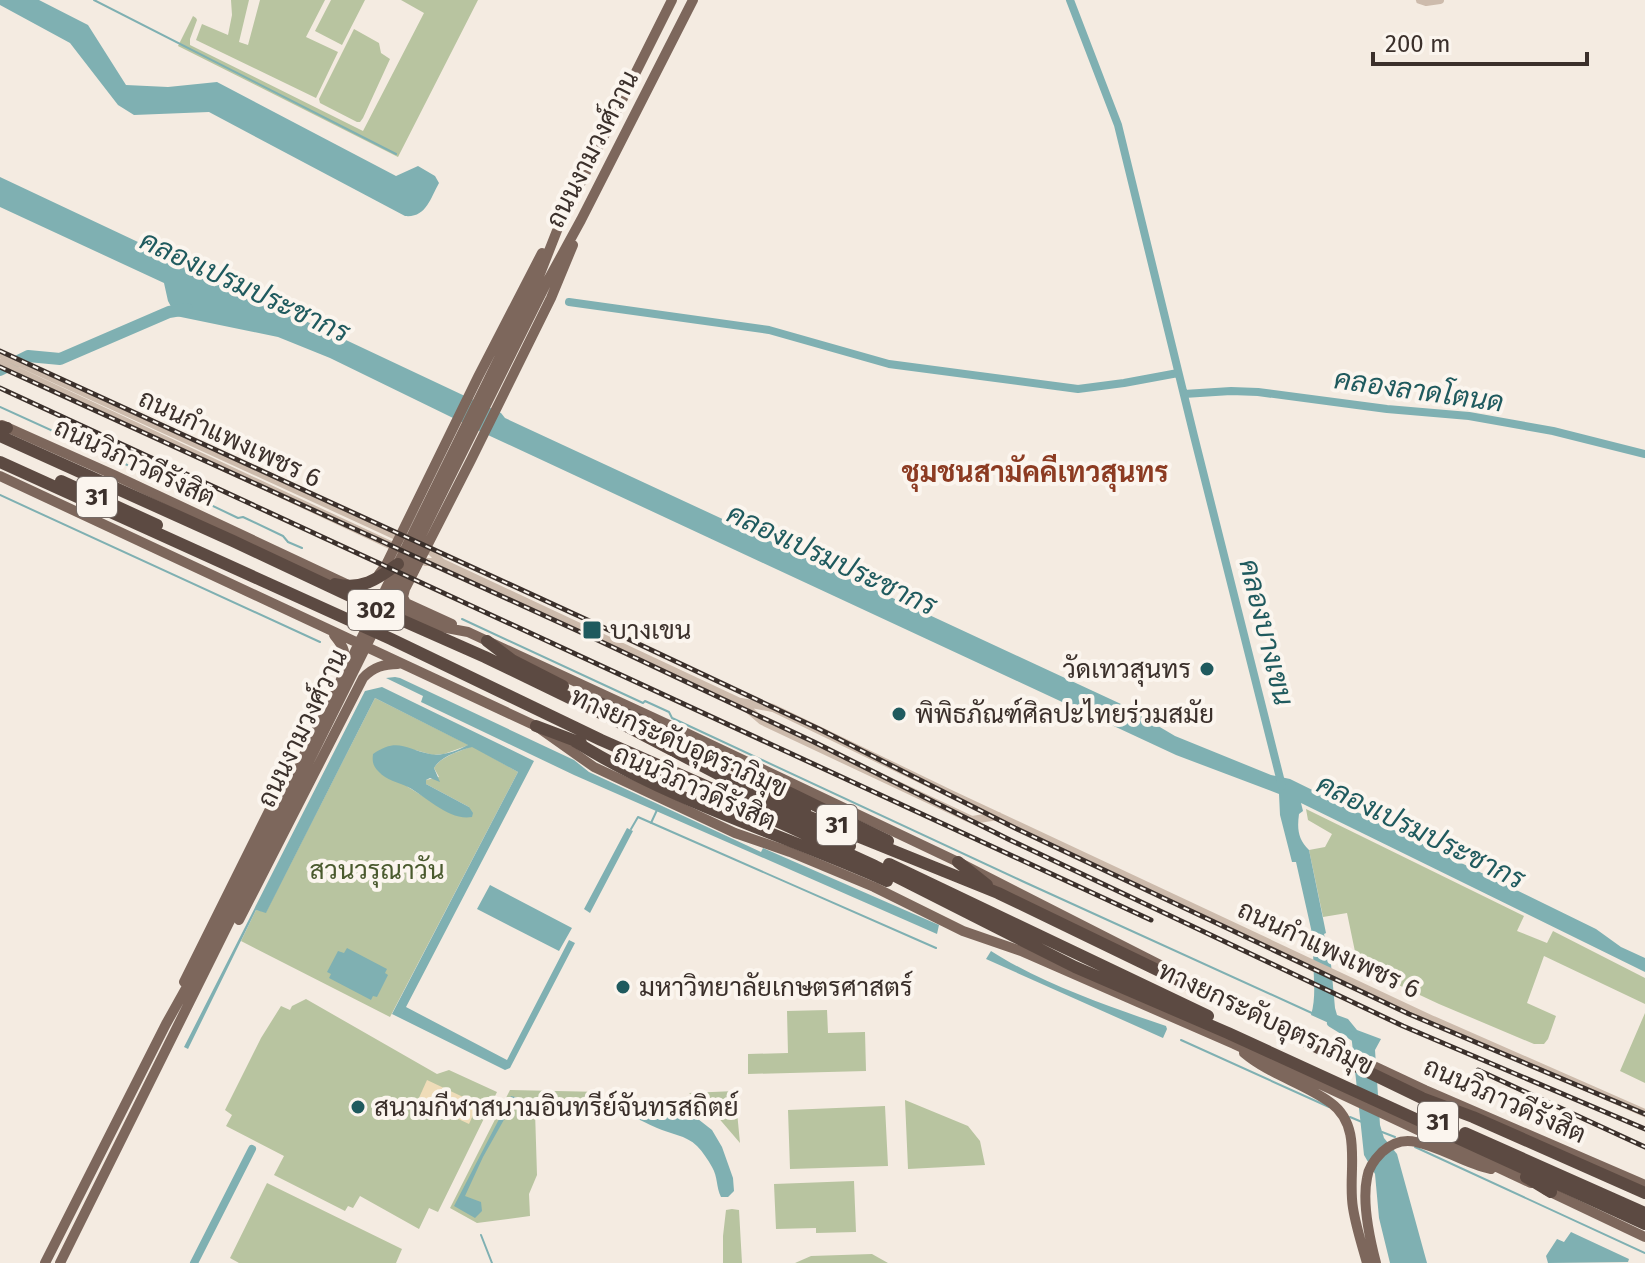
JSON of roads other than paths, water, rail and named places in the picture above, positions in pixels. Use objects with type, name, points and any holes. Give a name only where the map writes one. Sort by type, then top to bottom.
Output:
[{"type":"highway","name":"ถนนวิภาวดีรังสิต","points":[[2,429],[233,541],[485,657],[771,801],[998,893],[1380,1073],[1422,1098],[1473,1117],[1645,1193]]},
{"type":"highway","name":"ทางยกระดับอุตราภิมุข","points":[[0,443],[884,847],[1255,1026],[1645,1201]]},
{"type":"highway","name":"ทางยกระดับอุตราภิมุข","points":[[0,453],[736,791],[1354,1084],[1645,1213]]},
{"type":"highway","points":[[26,454],[143,500],[331,583],[362,585],[374,581],[398,564]]},
{"type":"highway","name":"ถนนวิภาวดีรังสิต","points":[[0,462],[733,798],[1075,967],[1228,1033],[1383,1109],[1478,1148],[1645,1224]]},
{"type":"highway","points":[[436,626],[485,657]]},
{"type":"highway","points":[[487,641],[512,660],[578,694],[647,723],[1087,938],[1134,965]]},
{"type":"highway","points":[[536,726],[728,805],[770,818]]},
{"type":"highway","points":[[576,742],[609,762],[693,801],[874,875],[1065,960],[1138,983]]},
{"type":"highway","points":[[958,862],[998,893]]},
{"type":"highway","points":[[1013,937],[1021,951]]},
{"type":"highway","points":[[1473,1117],[1535,1137]]},
{"type":"highway","points":[[1478,1148],[1551,1192]]},
{"type":"main road","name":"ถนนงามวงศ์วาน","points":[[45,1263],[166,1024],[217,942],[542,282],[558,228],[672,0]]},
{"type":"main road","name":"ถนนงามวงศ์วาน","points":[[60,1263],[177,1030],[398,564],[542,282],[581,220],[693,0]]},
{"type":"main road","points":[[468,632],[406,603],[403,597],[405,589],[558,284],[581,220]]},
{"type":"main road","points":[[114,475],[160,491],[353,580],[372,579],[386,565],[531,273],[558,228]]},
{"type":"main road","name":"ถนนวิภาวดีรังสิต","points":[[2,429],[114,475],[436,626],[468,632],[667,723],[958,862],[1342,1055]]},
{"type":"main road","name":"ถนนวิภาวดีรังสิต","points":[[0,476],[536,726],[594,767],[678,807],[735,833],[874,887],[963,931],[1021,951],[1346,1092]]},
{"type":"main road","points":[[418,498],[417,516],[431,523],[444,511]]},
{"type":"main road","points":[[166,1024],[192,962],[338,673],[345,651],[332,632]]},
{"type":"main road","points":[[177,1030],[212,973],[363,678],[377,667],[402,664]]},
{"type":"main road","points":[[338,673],[352,665],[359,668],[363,678]]},
{"type":"main road","points":[[1234,1044],[1258,1065],[1332,1103],[1344,1116],[1350,1130],[1353,1208],[1367,1263]]},
{"type":"main road","name":"ถนนวิภาวดีรังสิต","points":[[1380,1073],[1645,1185]]},
{"type":"main road","name":"ถนนวิภาวดีรังสิต","points":[[1383,1109],[1508,1173],[1645,1237]]},
{"type":"main road","points":[[1376,1263],[1366,1202],[1367,1176],[1375,1159],[1389,1146],[1404,1140],[1418,1142],[1478,1167],[1508,1173]]},
{"type":"street","points":[[1420,0],[1440,0]]},
{"type":"street","name":"ถนนกำแพงเพชร 6","points":[[2,360],[422,554],[432,552],[441,562],[740,702],[773,708],[1433,1020],[1645,1113]]},
{"type":"street","name":"ถนนกำแพงเพชร 6","points":[[740,702],[762,721],[972,820],[998,816]]},
{"type":"water","points":[[0,0],[39,0],[88,25],[126,85],[168,87],[217,82],[396,176],[418,166],[435,176],[439,183],[423,211],[405,216],[209,112],[134,115],[118,105],[70,43],[0,5]]},
{"type":"water","points":[[0,177],[501,413],[505,418],[1121,704],[1175,736],[1271,775],[1290,779],[1596,929],[1621,947],[1645,958],[1645,972],[1301,803],[1303,811],[1299,814],[1298,829],[1300,838],[1309,850],[1326,933],[1335,1008],[1337,1015],[1348,1019],[1357,1030],[1381,1039],[1375,1050],[1380,1125],[1384,1138],[1397,1154],[1427,1263],[1390,1263],[1379,1218],[1375,1174],[1364,1155],[1351,1033],[1311,1015],[1314,942],[1296,862],[1292,862],[1280,815],[1279,794],[1176,755],[490,436],[330,358],[278,337],[176,316],[164,283],[0,207]]},
{"type":"water","points":[[395,677],[761,852],[763,848],[939,925],[937,934],[574,775],[421,702],[423,696],[386,678]]},
{"type":"water","points":[[382,687],[534,761],[406,1007],[507,1060],[569,940],[575,943],[510,1068],[505,1070],[392,1014],[518,772],[472,747],[446,757],[434,768],[440,782],[430,778],[426,784],[469,807],[473,813],[472,817],[463,817],[447,812],[408,787],[382,775],[374,766],[373,754],[395,745],[439,755],[468,745],[375,698],[266,913],[256,910],[188,1049],[184,1047],[365,691]]},
{"type":"water","points":[[627,828],[633,831],[590,913],[584,909]]},
{"type":"water","points":[[490,885],[572,928],[559,951],[477,909]]},
{"type":"water","points":[[347,948],[387,969],[385,973],[388,975],[377,997],[373,996],[371,1000],[329,978],[331,974],[327,972],[338,951],[344,953]]},
{"type":"water","points":[[991,951],[1053,984],[1166,1026],[1163,1038],[986,959]]},
{"type":"water","points":[[511,1096],[537,1102],[638,1103],[673,1109],[698,1119],[712,1130],[722,1147],[733,1178],[734,1191],[728,1197],[721,1197],[712,1167],[693,1142],[624,1113],[603,1107],[510,1109],[465,1196],[481,1202],[482,1211],[475,1218],[454,1206]]},
{"type":"water","points":[[1571,1232],[1629,1259],[1628,1262],[1548,1263],[1546,1256],[1557,1239],[1564,1242]]},
{"type":"waterway","points":[[94,0],[396,154]]},
{"type":"waterway","name":"คลองบางเขน","points":[[1070,0],[1118,125],[1282,786]]},
{"type":"waterway","points":[[569,302],[769,330],[889,364],[1078,389],[1178,373]]},
{"type":"waterway","points":[[0,370],[28,356],[60,359],[169,312],[187,309]]},
{"type":"waterway","name":"คลองลาดโตนด","points":[[1184,394],[1258,392],[1469,416],[1553,431],[1645,454]]},
{"type":"waterway","points":[[0,407],[238,518],[243,517],[302,548]]},
{"type":"waterway","points":[[0,495],[320,642]]},
{"type":"waterway","points":[[462,619],[643,703],[645,701],[669,712],[672,718],[1314,1014]]},
{"type":"waterway","points":[[651,823],[657,810]]},
{"type":"waterway","points":[[631,829],[638,817],[936,948]]},
{"type":"waterway","name":"คลองบางเขน","points":[[1331,1023],[1357,1039]]},
{"type":"waterway","points":[[1181,1040],[1329,1107]]},
{"type":"waterway","points":[[1350,1117],[1362,1122]]},
{"type":"waterway","points":[[1382,1132],[1395,1137]]},
{"type":"waterway","points":[[1415,1147],[1645,1253]]},
{"type":"waterway","points":[[194,1263],[252,1149]]},
{"type":"waterway","points":[[481,1235],[492,1263]]},
{"type":"railway","points":[[0,351],[594,623],[819,729],[1015,828],[1409,1014],[1645,1114]]},
{"type":"railway","points":[[0,367],[589,636],[1403,1026],[1645,1129]]},
{"type":"railway","points":[[0,388],[1151,920]]},
{"type":"railway","points":[[1478,1070],[1645,1147]]},
{"type":"place","name":"บางเขน","points":[[592,630]]},
{"type":"place","name":"วัดเทวสุนทร","points":[[1207,669]]},
{"type":"place","name":"พิพิธภัณฑ์ศิลปะไทยร่วมสมัย","points":[[899,714]]},
{"type":"place","name":"มหาวิทยาลัยเกษตรศาสตร์","points":[[623,987]]},
{"type":"place","name":"สนามกีฬาสนามอินทรีย์จันทรสถิตย์","points":[[358,1107]]},
{"type":"district","name":"ชุมชนสามัคคีเทวสุนทร","points":[[1035,472]]},
{"type":"water label","name":"คลองเปรมประชากร","points":[[245,286]]},
{"type":"water label","name":"คลองเปรมประชากร","points":[[832,559]]},
{"type":"water label","name":"คลองเปรมประชากร","points":[[1421,831]]},
{"type":"park label","name":"สวนวรุณาวัน","points":[[377,870]]}]
